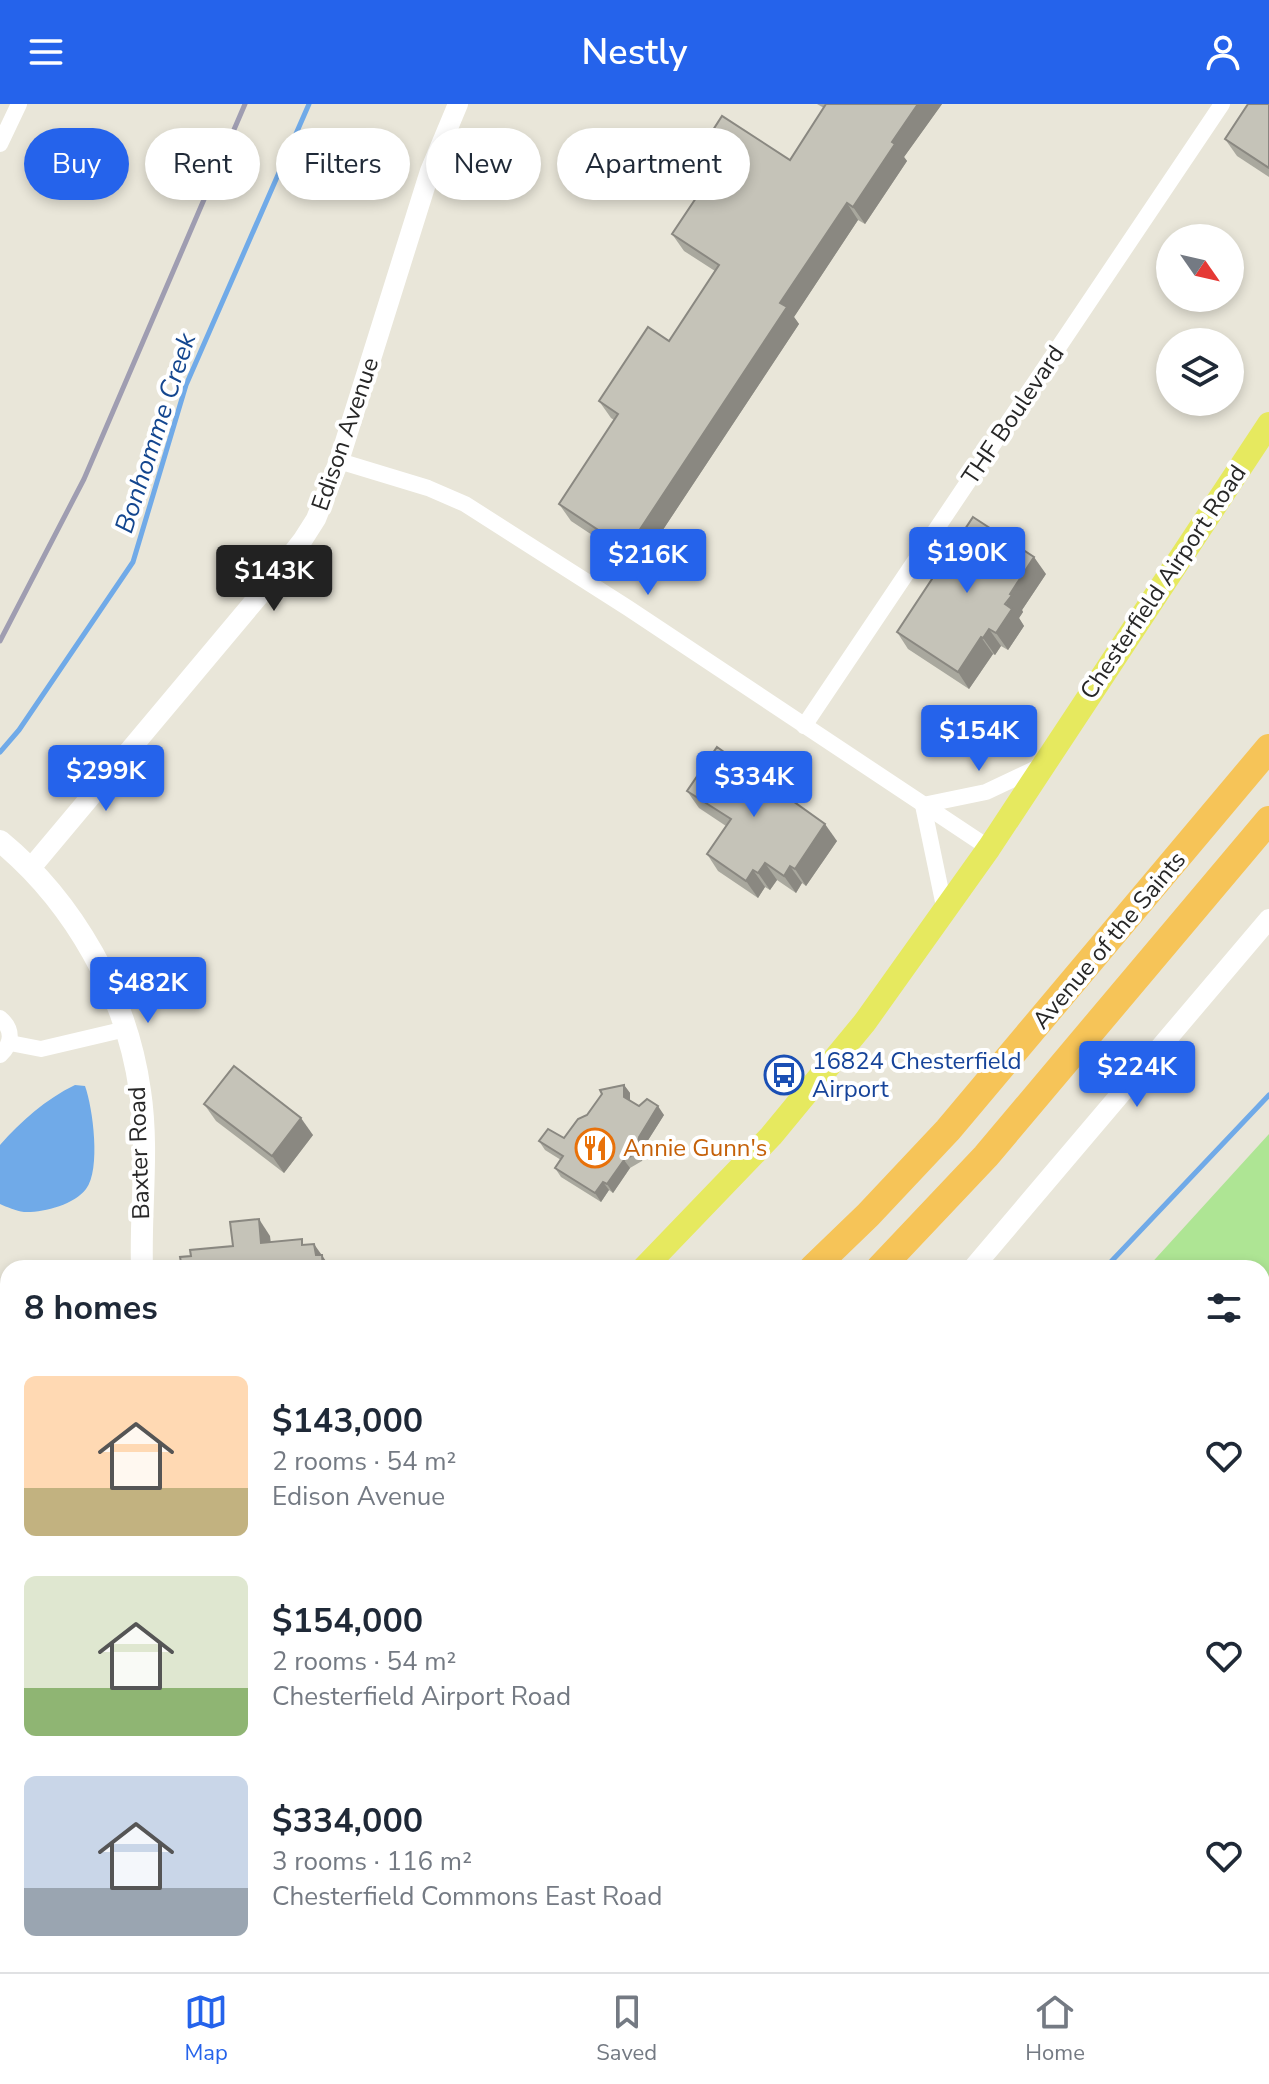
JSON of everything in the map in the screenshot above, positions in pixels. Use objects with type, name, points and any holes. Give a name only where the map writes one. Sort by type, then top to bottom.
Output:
[{"type":"highway","name":"Avenue of the Saints","points":[[821,1260],[910,1172],[958,1119],[1269,748]]},
{"type":"highway","name":"Avenue of the Saints","points":[[888,1260],[986,1156],[1269,820]]},
{"type":"main road","name":"Chesterfield Airport Road","points":[[652,1260],[719,1192],[865,1022],[989,848],[1269,424]]},
{"type":"main road","name":"Baxter Road","points":[[0,841],[61,904],[81,933],[126,1029],[140,1091],[143,1125],[142,1260]]},
{"type":"street","points":[[0,144],[19,104]]},
{"type":"street","name":"Edison Avenue","points":[[30,869],[293,554],[316,519],[339,461],[430,171],[458,104]]},
{"type":"street","name":"THF Boulevard","points":[[804,726],[1222,104]]},
{"type":"street","points":[[339,461],[428,488],[465,504],[628,608],[989,848]]},
{"type":"street","points":[[923,805],[986,792],[1041,766]]},
{"type":"street","points":[[923,805],[945,911]]},
{"type":"street","points":[[980,1260],[1269,919]]},
{"type":"street","points":[[0,1018],[10,1030],[5,1049],[41,1049],[126,1029]]},
{"type":"green space","points":[[1269,1134],[1269,1260],[1154,1260]]},
{"type":"water","points":[[75,1085],[85,1086],[93,1123],[93,1168],[86,1189],[66,1204],[40,1211],[21,1211],[0,1204],[0,1145],[34,1111]]},
{"type":"building","points":[[826,104],[918,104],[853,207],[847,203],[780,303],[787,307],[627,549],[559,504],[618,414],[599,401],[648,327],[669,341],[719,265],[672,234],[695,200],[750,200],[750,134],[790,160]]},
{"type":"building","points":[[1248,104],[1269,104],[1269,168],[1225,139]]},
{"type":"building","points":[[722,116],[741,128],[714,128]]},
{"type":"building","points":[[973,517],[1034,557],[1005,604],[1012,609],[996,633],[989,629],[981,637],[958,672],[897,632]]},
{"type":"building","points":[[717,747],[825,824],[795,869],[790,866],[784,876],[765,863],[758,873],[753,870],[746,881],[707,854],[731,819],[687,791]]},
{"type":"building","points":[[234,1066],[301,1118],[272,1156],[204,1104]]},
{"type":"building","name":"Annie Gunn's","points":[[624,1085],[624,1097],[639,1106],[647,1099],[658,1106],[639,1137],[636,1153],[624,1160],[607,1184],[603,1182],[595,1193],[555,1168],[563,1156],[539,1141],[548,1129],[564,1138],[578,1119],[587,1115],[602,1094],[600,1090]]},
{"type":"building","points":[[259,1219],[261,1243],[302,1239],[302,1245],[314,1244],[316,1255],[322,1255],[322,1260],[181,1260],[180,1257],[191,1256],[190,1250],[233,1246],[230,1222]]},
{"type":"waterway","name":"Bonhomme Creek","points":[[0,752],[19,730],[133,562],[186,385],[309,104]]},
{"type":"waterway","points":[[1113,1260],[1269,1095]]},
{"type":"railway","points":[[0,641],[84,479],[245,104]]},
{"type":"place","name":"16824 Chesterfield Airport","points":[[784,1075]]},
{"type":"place","name":"Annie Gunn's","points":[[595,1148]]}]
